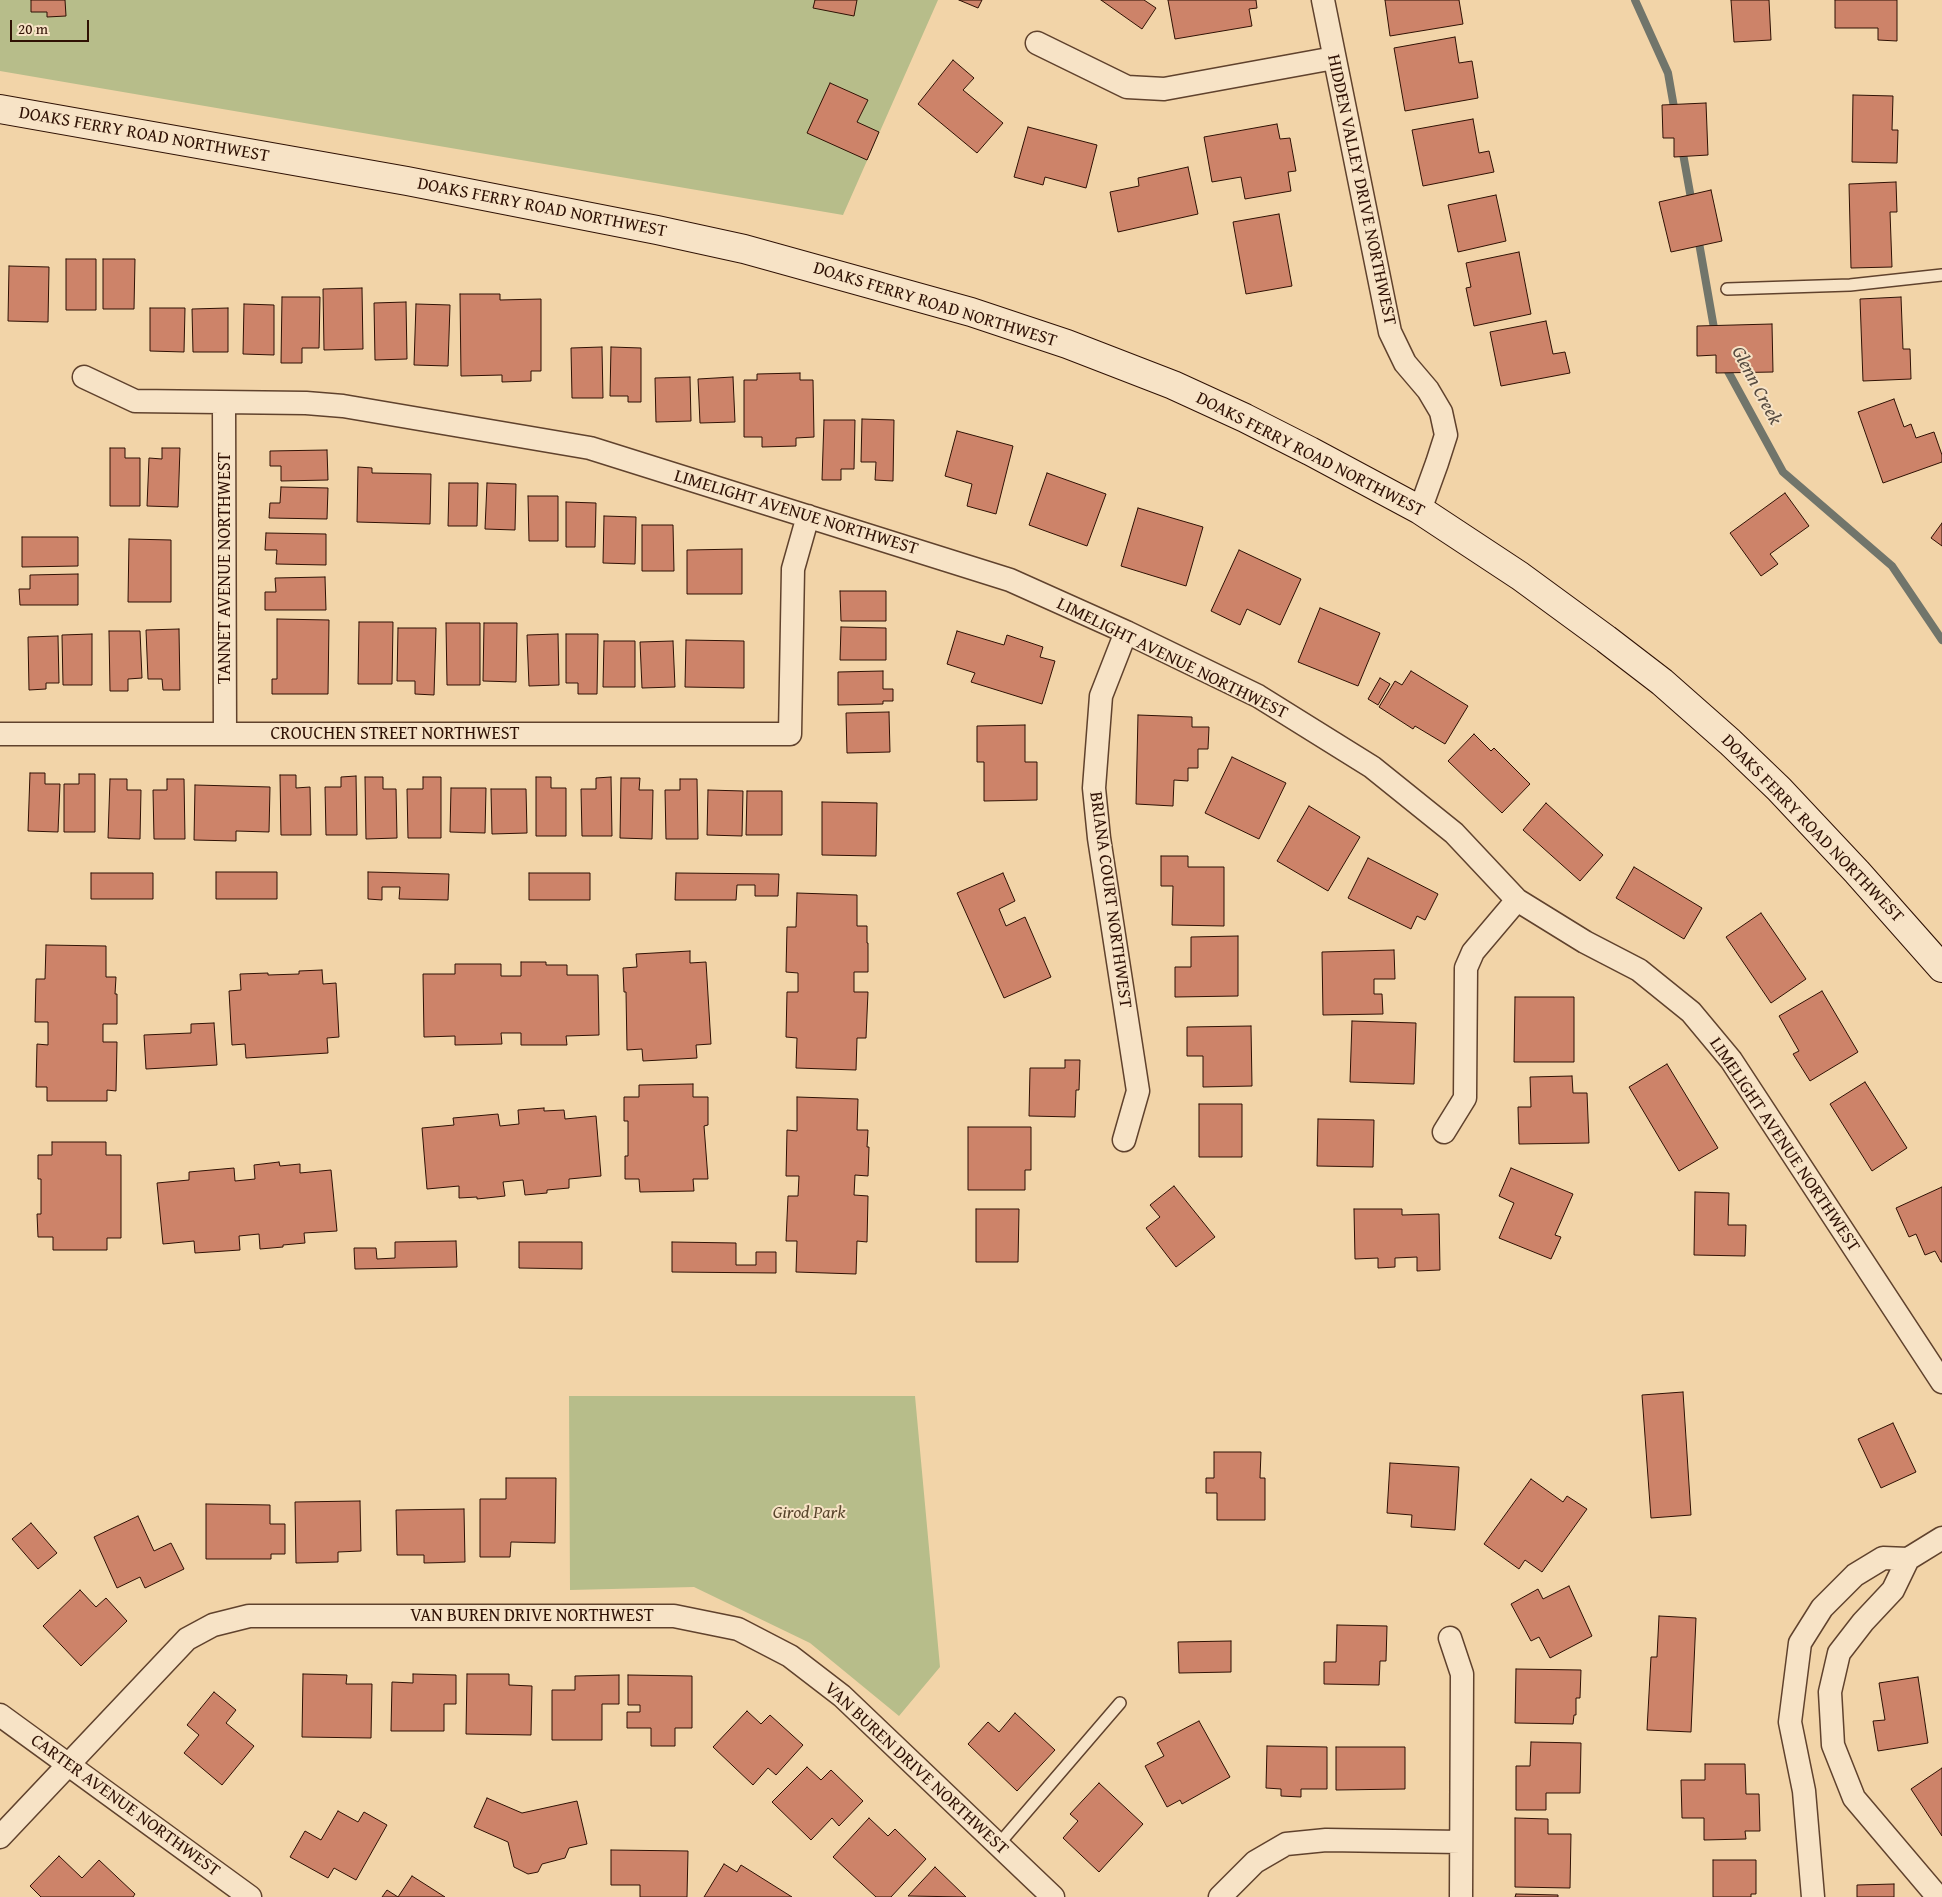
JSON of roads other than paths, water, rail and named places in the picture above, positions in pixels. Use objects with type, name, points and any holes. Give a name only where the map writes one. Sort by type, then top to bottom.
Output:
[{"type":"main road","name":"DOAKS FERRY ROAD NORTHWEST","points":[[0,109],[407,181],[744,249],[963,309],[1068,344],[1173,385],[1246,418],[1420,510],[1520,576],[1662,682],[1730,742],[1785,795],[1858,872],[1942,968]]},
{"type":"street","name":"HIDDEN VALLEY DRIVE NORTHWEST","points":[[1323,0],[1390,332],[1405,363],[1428,390],[1441,412],[1446,435],[1438,463],[1420,510]]},
{"type":"street","points":[[1037,43],[1127,88],[1164,89],[1334,58]]},
{"type":"street","name":"LIMELIGHT AVENUE NORTHWEST","points":[[84,377],[135,401],[343,406],[590,448],[1010,580],[1126,632],[1258,696],[1372,767],[1454,833],[1517,900],[1585,942],[1639,970],[1691,1012],[1731,1060],[1942,1382]]},
{"type":"street","name":"TANNET AVENUE NORTHWEST","points":[[224,403],[225,734]]},
{"type":"street","name":"CROUCHEN STREET NORTHWEST","points":[[0,734],[790,734],[793,569],[808,516]]},
{"type":"street","name":"BRIANA COURT NORTHWEST","points":[[1124,1140],[1138,1092],[1094,788],[1101,696],[1126,632]]},
{"type":"street","points":[[1444,1132],[1465,1098],[1466,968],[1473,952],[1517,900]]},
{"type":"street","points":[[1938,1897],[1854,1798],[1833,1745],[1830,1692],[1840,1653],[1863,1622],[1892,1590],[1908,1559],[1942,1538]]},
{"type":"street","points":[[1813,1897],[1804,1791],[1790,1722],[1800,1644],[1822,1608],[1855,1575],[1883,1558],[1908,1559]]},
{"type":"street","name":"VAN BUREN DRIVE NORTHWEST","points":[[0,1837],[187,1639],[213,1625],[249,1616],[674,1616],[738,1629],[790,1656],[842,1696],[1053,1897]]},
{"type":"street","points":[[1450,1638],[1462,1674],[1461,1897]]},
{"type":"street","name":"CARTER AVENUE NORTHWEST","points":[[0,1715],[250,1897]]},
{"type":"street","points":[[1220,1897],[1255,1862],[1286,1844],[1326,1840],[1461,1842]]},
{"type":"lane","points":[[1727,289],[1850,285],[1942,275]]},
{"type":"lane","points":[[998,1845],[1120,1703]]},
{"type":"waterway","name":"Glenn Creek","points":[[1635,0],[1668,73],[1675,113]]},
{"type":"waterway","name":"Glenn Creek","points":[[1682,148],[1692,204]]},
{"type":"waterway","name":"Glenn Creek","points":[[1698,237],[1715,334]]},
{"type":"waterway","name":"Glenn Creek","points":[[1724,364],[1783,472],[1892,566],[1942,640]]},
{"type":"park label","name":"Girod Park","points":[[809,1513]]}]
